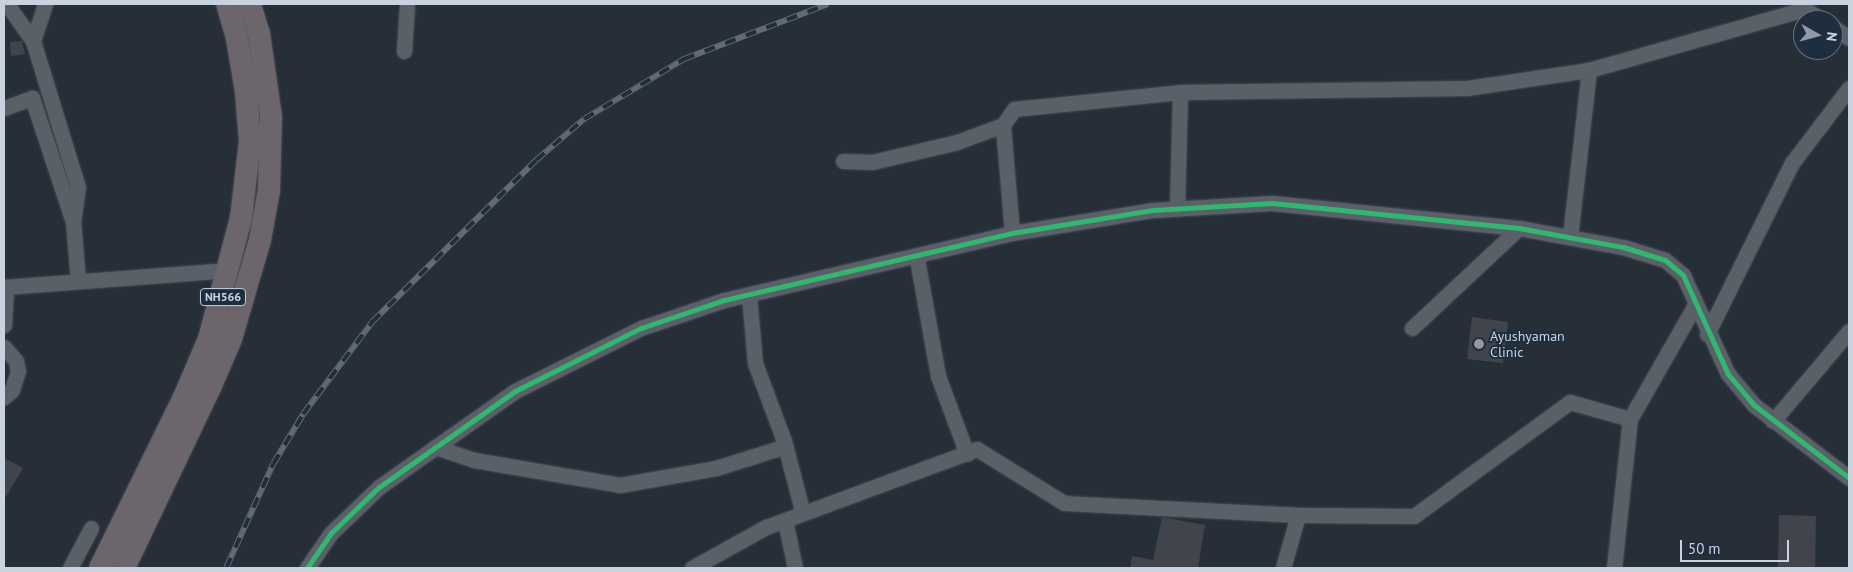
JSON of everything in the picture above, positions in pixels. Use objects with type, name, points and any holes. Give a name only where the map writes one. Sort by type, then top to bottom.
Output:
[{"type":"highway","name":"NH566","points":[[100,568],[185,395],[209,339],[229,270],[241,218],[250,140],[238,38],[227,4]]},
{"type":"highway","name":"NH566","points":[[124,568],[214,380],[246,291],[260,240],[269,190],[271,117],[259,34],[250,4]]},
{"type":"street","points":[[7,4],[33,40],[78,187],[73,221],[78,281]]},
{"type":"street","points":[[33,40],[45,4]]},
{"type":"street","points":[[404,51],[407,4]]},
{"type":"street","points":[[843,161],[872,162],[957,142],[1003,125],[1014,109],[1180,92],[1467,88],[1589,70],[1793,12]]},
{"type":"street","points":[[1570,237],[1589,70]]},
{"type":"street","points":[[1707,334],[1792,163],[1849,88]]},
{"type":"street","points":[[4,108],[48,92]]},
{"type":"street","points":[[1177,208],[1180,92]]},
{"type":"street","points":[[32,98],[73,221]]},
{"type":"street","points":[[1003,125],[1012,233]]},
{"type":"street","points":[[308,568],[331,533],[379,487],[515,391],[641,328],[749,295],[917,258],[1012,233],[1177,208],[1272,203],[1519,228],[1570,237],[1665,260],[1683,275],[1707,334],[1728,374],[1773,421],[1849,478]]},
{"type":"street","points":[[1412,328],[1519,228]]},
{"type":"street","points":[[917,258],[938,376],[967,454]]},
{"type":"street","points":[[4,325],[5,287],[229,270]]},
{"type":"street","points":[[749,295],[755,363],[786,446],[803,514]]},
{"type":"street","points":[[1614,568],[1630,419],[1695,305]]},
{"type":"street","points":[[1773,421],[1849,331]]},
{"type":"street","points":[[4,347],[16,361],[18,371],[12,390],[4,397]]},
{"type":"street","points":[[692,568],[785,520],[977,449],[1064,503],[1298,515],[1414,516],[1570,402],[1630,419]]},
{"type":"street","points":[[435,447],[474,460],[620,485],[716,468],[786,446]]},
{"type":"street","points":[[1283,568],[1298,515]]},
{"type":"street","points":[[785,520],[794,568]]},
{"type":"street","points":[[70,568],[91,528]]},
{"type":"building","points":[[22,41],[25,54],[11,56],[10,42]]},
{"type":"building","points":[[1472,317],[1508,322],[1503,363],[1467,359]]},
{"type":"building","points":[[4,458],[23,468],[4,500]]},
{"type":"building","points":[[1779,515],[1816,516],[1815,568],[1778,568]]},
{"type":"building","points":[[1162,517],[1205,525],[1198,568],[1130,568],[1132,556],[1153,560]]},
{"type":"railway","points":[[226,568],[273,464],[303,414],[372,322],[536,160],[584,119],[684,59],[828,4]]},
{"type":"cycle path","points":[[307,568],[331,533],[379,487],[515,391],[641,328],[724,300],[1012,233],[1153,210],[1272,203],[1519,228],[1623,247],[1665,260],[1683,275],[1728,374],[1754,405],[1849,478]]},
{"type":"place","name":"Ayushyaman Clinic","points":[[1479,344]]}]
